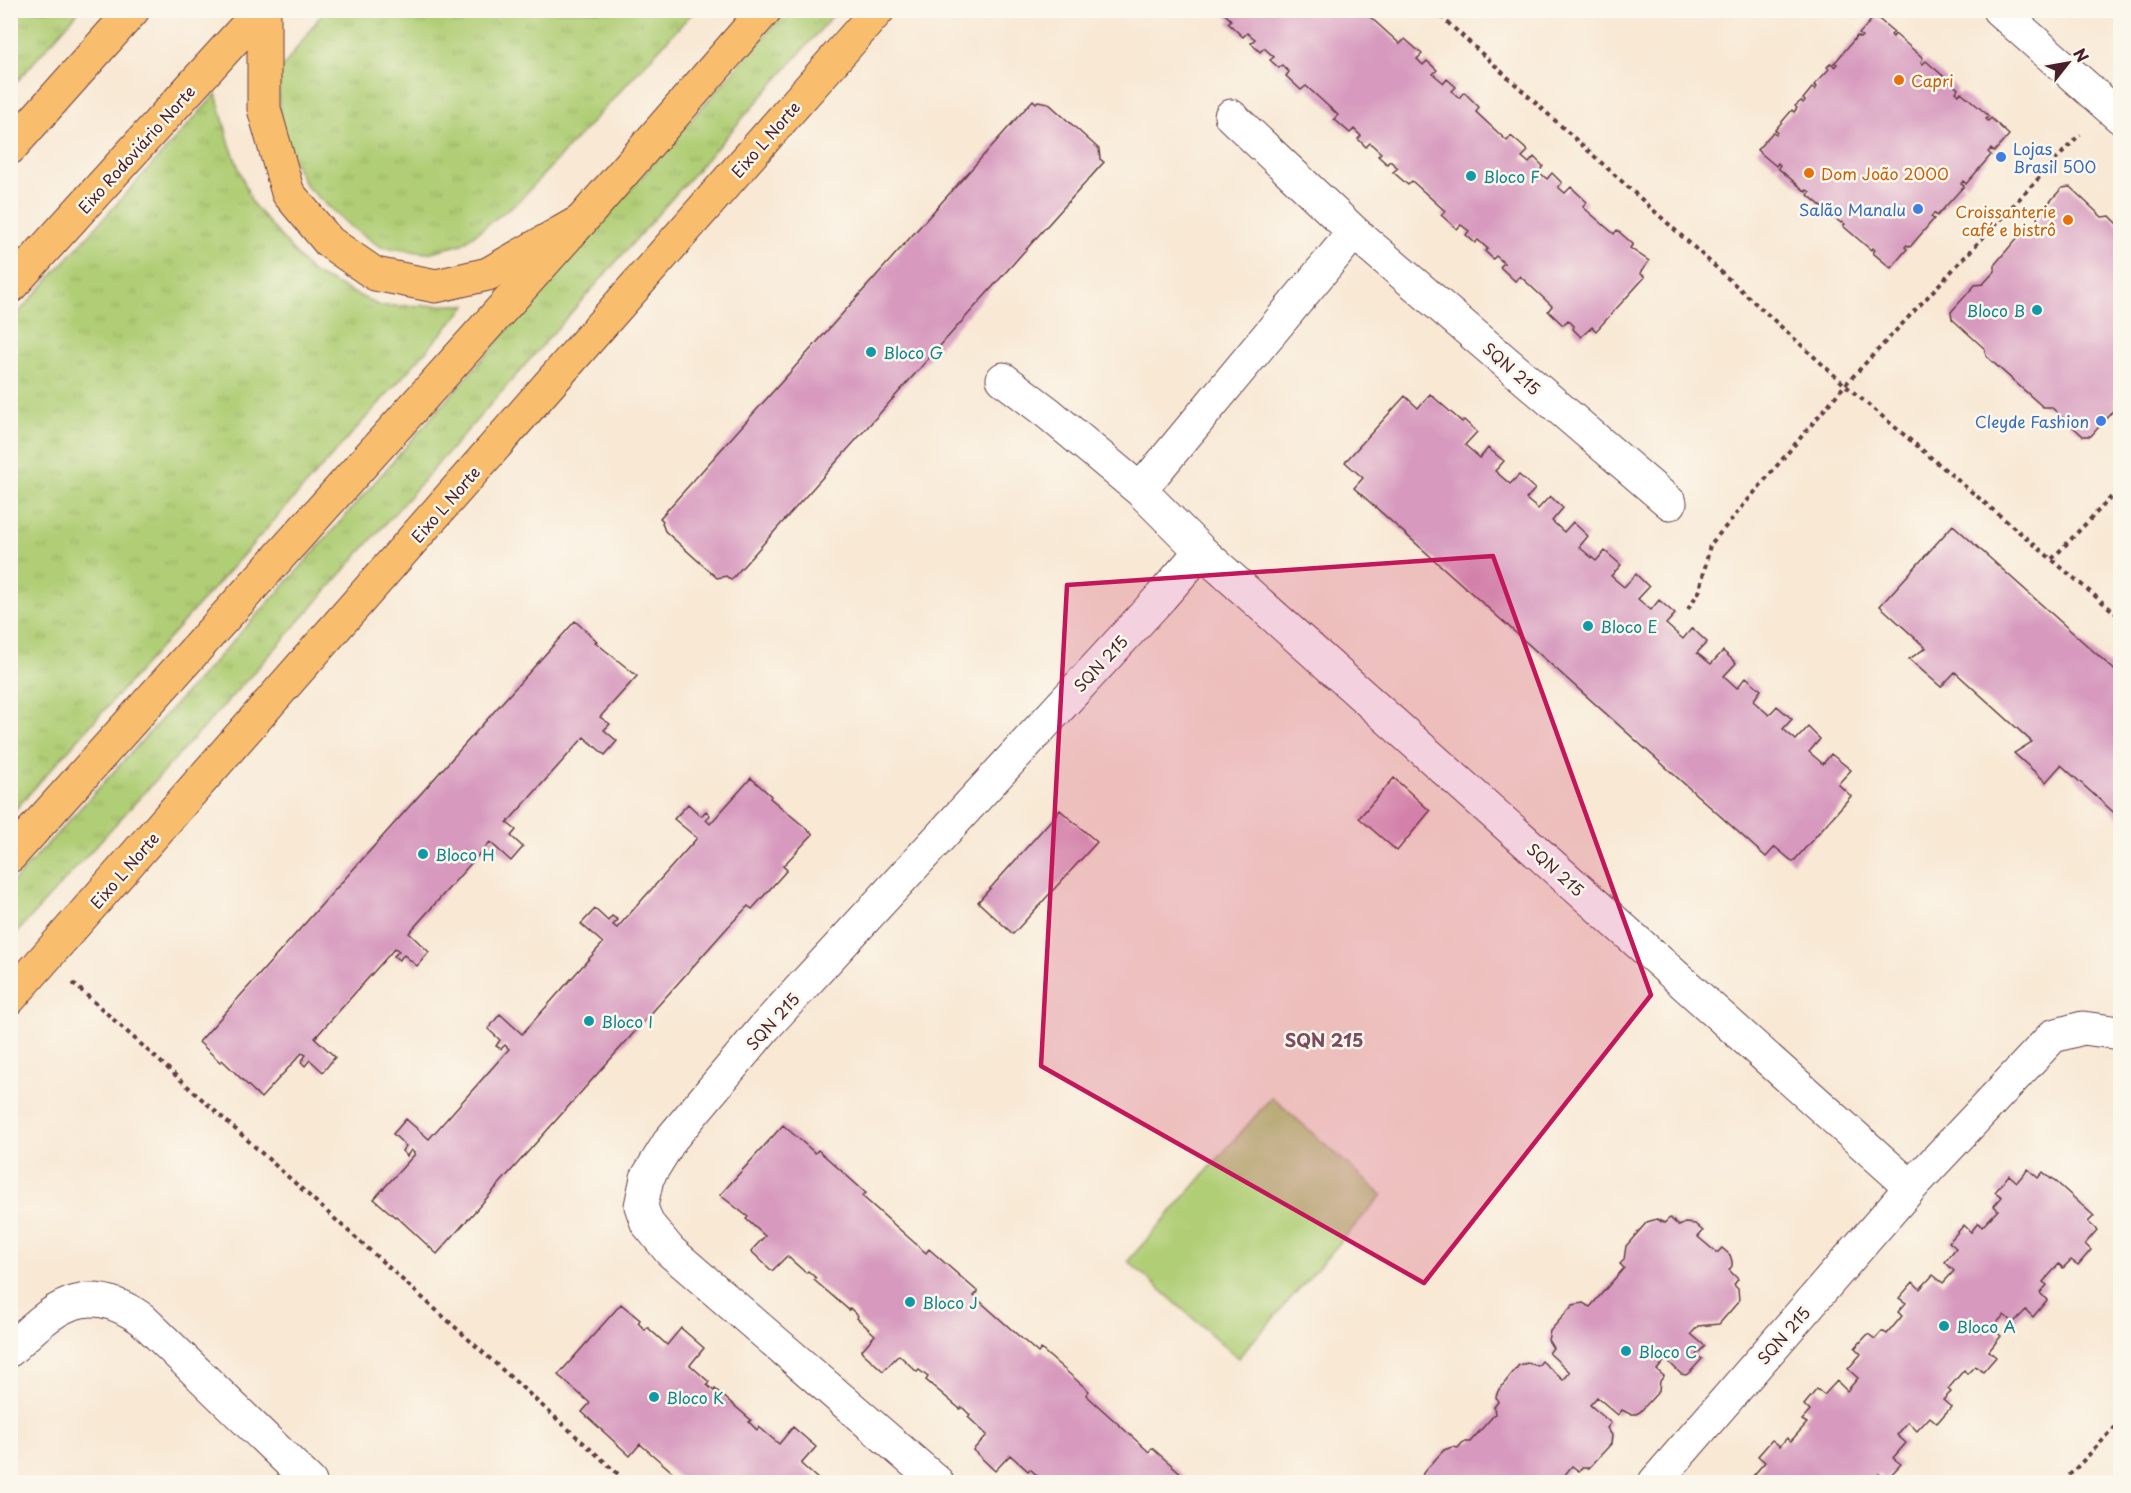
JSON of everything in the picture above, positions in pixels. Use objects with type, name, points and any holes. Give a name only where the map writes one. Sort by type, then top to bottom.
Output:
[{"type":"main road","points":[[10,148],[133,10]]},
{"type":"main road","points":[[263,10],[264,109],[288,193],[329,242],[375,274],[436,286],[488,274],[581,221]]},
{"type":"main road","name":"Eixo Rodoviário Norte","points":[[10,287],[263,10]]},
{"type":"main road","points":[[10,856],[581,221],[765,10]]},
{"type":"main road","name":"Eixo L Norte","points":[[10,998],[878,10]]},
{"type":"street","points":[[1999,10],[2114,111]]},
{"type":"street","name":"SQN 215","points":[[1231,116],[1353,232],[1670,503]]},
{"type":"street","points":[[1140,490],[1353,232]]},
{"type":"street","name":"SQN 215","points":[[1003,379],[1048,413],[1140,490],[1201,551],[1911,1187]]},
{"type":"street","name":"SQN 215","points":[[937,1482],[670,1251],[647,1223],[641,1206],[647,1178],[671,1139],[765,1028],[1201,551]]},
{"type":"street","name":"SQN 215","points":[[1655,1482],[1911,1187],[2053,1036],[2083,1028],[2116,1031],[2121,1034]]},
{"type":"street","points":[[10,1350],[38,1323],[58,1309],[78,1301],[101,1300],[124,1306],[142,1319],[310,1482]]},
{"type":"path","points":[[1434,10],[1845,385],[2121,616]]},
{"type":"path","points":[[1688,609],[1700,590],[1710,545],[1845,385],[2114,111]]},
{"type":"path","points":[[2052,559],[2121,488]]},
{"type":"path","points":[[46,959],[627,1482]]},
{"type":"path","points":[[2063,1482],[2121,1422]]},
{"type":"highlighted area","points":[[1493,556],[1651,995],[1424,1283],[1041,1066],[1067,585]]},
{"type":"green space","points":[[787,10],[837,11],[274,650],[11,939],[11,884],[299,569]]},
{"type":"green space","points":[[10,11],[79,11],[11,88]]},
{"type":"green space","points":[[324,11],[694,11],[520,200],[462,244],[427,253],[381,247],[351,227],[306,186],[280,134],[278,74]]},
{"type":"green space","points":[[216,94],[230,145],[252,203],[311,272],[380,306],[467,305],[11,814],[11,321]]},
{"type":"green space","points":[[1272,1097],[1382,1195],[1238,1358],[1128,1261]]},
{"type":"building","name":"Bloco F","points":[[1221,10],[1373,10],[1369,16],[1400,44],[1405,39],[1422,54],[1417,59],[1423,65],[1427,61],[1437,70],[1433,74],[1444,83],[1447,79],[1456,87],[1452,91],[1459,98],[1464,92],[1479,107],[1476,112],[1507,141],[1511,136],[1528,151],[1522,157],[1529,163],[1534,157],[1543,166],[1539,172],[1547,179],[1552,173],[1562,183],[1558,187],[1565,193],[1571,187],[1587,202],[1583,207],[1614,234],[1617,230],[1633,244],[1630,248],[1649,261],[1640,273],[1645,277],[1596,331],[1592,327],[1581,337],[1568,320],[1563,325],[1548,311],[1552,306],[1520,276],[1515,281],[1500,267],[1504,263],[1496,256],[1493,259],[1485,251],[1488,249],[1478,240],[1475,243],[1466,235],[1469,231],[1461,225],[1457,229],[1441,215],[1445,211],[1412,181],[1408,185],[1393,172],[1398,168],[1390,161],[1387,164],[1378,156],[1381,153],[1370,143],[1366,147],[1358,139],[1361,136],[1354,129],[1350,133],[1334,119],[1338,115],[1306,86],[1301,90],[1286,76],[1289,72],[1282,65],[1279,68],[1270,60],[1274,57],[1264,48],[1260,52],[1251,43],[1255,39],[1247,33],[1243,37],[1228,23],[1231,20]]},
{"type":"building","points":[[1875,16],[1894,32],[1891,35],[1893,37],[1895,34],[1923,58],[1921,62],[1923,64],[1926,61],[1958,89],[1956,92],[1959,95],[1961,92],[1989,116],[1986,119],[1988,121],[1991,118],[2009,135],[1994,152],[1991,149],[1988,152],[1991,155],[1966,184],[1963,181],[1961,184],[1964,186],[1937,216],[1934,213],[1931,217],[1934,219],[1910,247],[1907,245],[1905,247],[1907,249],[1891,268],[1873,253],[1875,250],[1873,248],[1871,250],[1843,226],[1845,224],[1808,195],[1810,192],[1807,190],[1806,192],[1778,168],[1780,165],[1778,163],[1776,166],[1757,150],[1773,132],[1776,134],[1775,130],[1792,110],[1794,112],[1797,108],[1795,106],[1805,101],[1803,99],[1812,88],[1815,90],[1817,87],[1814,85],[1829,69],[1827,67],[1831,63],[1835,67],[1837,64],[1834,63],[1857,36],[1860,38],[1862,36],[1859,34]]},
{"type":"building","name":"Bloco G","points":[[1033,100],[1036,103],[1038,101],[1048,103],[1099,149],[1100,159],[1104,162],[731,580],[726,576],[717,578],[665,531],[660,518]]},
{"type":"building","name":"Bloco B","points":[[2070,187],[2102,217],[2110,216],[2120,226],[2120,394],[2115,400],[2117,406],[2091,436],[2083,436],[2051,407],[2043,407],[1986,356],[1985,349],[1952,319],[1951,312],[1975,285],[1983,284],[1995,271],[1995,264],[2019,236],[2026,236],[2038,223],[2037,216],[2062,188]]},
{"type":"building","name":"Bloco E","points":[[1430,394],[1477,432],[1465,445],[1480,458],[1488,448],[1504,461],[1495,471],[1510,484],[1519,475],[1535,489],[1526,499],[1538,509],[1550,496],[1563,508],[1552,521],[1564,532],[1573,522],[1588,536],[1579,547],[1596,561],[1605,551],[1621,565],[1611,576],[1624,587],[1636,574],[1649,587],[1638,599],[1651,610],[1659,600],[1675,614],[1666,624],[1683,639],[1692,628],[1707,642],[1697,653],[1711,664],[1723,651],[1736,663],[1724,676],[1737,688],[1746,677],[1761,690],[1753,701],[1769,715],[1777,706],[1792,719],[1783,729],[1796,740],[1808,727],[1820,739],[1809,752],[1823,764],[1831,754],[1851,770],[1838,784],[1851,796],[1793,862],[1775,847],[1766,857],[1354,488],[1363,478],[1345,462],[1405,396],[1418,408]]},
{"type":"building","points":[[1953,525],[2120,675],[2120,818],[2061,765],[2046,782],[2014,753],[2032,742],[1955,672],[1941,687],[1909,659],[1926,648],[1880,606]]},
{"type":"building","name":"Bloco H","points":[[575,621],[597,641],[595,642],[637,676],[600,717],[610,724],[604,730],[617,741],[605,755],[584,737],[507,823],[516,830],[511,836],[523,847],[511,861],[490,842],[409,933],[429,952],[417,966],[404,955],[399,960],[394,956],[399,951],[395,948],[315,1038],[335,1057],[323,1072],[310,1060],[305,1066],[301,1062],[306,1055],[302,1053],[261,1098],[222,1060],[220,1062],[199,1042]]},
{"type":"building","name":"Bloco I","points":[[751,778],[771,796],[770,798],[813,834],[783,866],[787,870],[752,909],[748,906],[728,927],[437,1254],[374,1199],[415,1154],[411,1150],[407,1156],[402,1151],[406,1146],[393,1134],[406,1119],[429,1139],[509,1049],[505,1045],[501,1049],[496,1046],[500,1040],[488,1029],[500,1014],[522,1034],[603,943],[581,924],[595,909],[608,921],[612,916],[618,920],[613,925],[617,928],[697,838],[674,819],[688,804],[701,816],[706,811],[710,815],[706,820],[710,824]]},
{"type":"building","points":[[1394,778],[1430,811],[1397,851],[1359,818]]},
{"type":"building","points":[[1060,810],[1097,842],[1013,934],[978,902]]},
{"type":"building","name":"Bloco J","points":[[783,1125],[815,1153],[818,1150],[866,1193],[862,1196],[926,1253],[929,1249],[978,1292],[974,1296],[1038,1353],[1041,1349],[1089,1391],[1086,1395],[1149,1452],[1152,1448],[1191,1482],[1041,1482],[1030,1469],[1028,1471],[1010,1455],[995,1471],[973,1450],[987,1435],[968,1417],[970,1415],[962,1407],[960,1409],[926,1380],[928,1377],[919,1370],[917,1372],[899,1355],[883,1371],[861,1351],[875,1335],[850,1308],[849,1310],[814,1280],[816,1278],[808,1271],[806,1273],[787,1256],[772,1271],[751,1251],[765,1236],[746,1219],[748,1217],[720,1195]]},
{"type":"building","name":"Bloco A","points":[[2028,1169],[2038,1178],[2043,1172],[2052,1178],[2094,1216],[2088,1222],[2097,1230],[2085,1244],[2091,1250],[2078,1265],[2071,1260],[2063,1268],[2059,1264],[2043,1282],[2047,1285],[2040,1293],[2047,1300],[2033,1317],[2026,1310],[2013,1323],[2004,1315],[1992,1328],[2001,1336],[1989,1351],[1996,1357],[1983,1372],[1975,1366],[1967,1374],[1964,1370],[1948,1389],[1951,1392],[1943,1400],[1951,1407],[1937,1423],[1930,1417],[1917,1431],[1908,1422],[1897,1435],[1906,1443],[1893,1458],[1901,1464],[1886,1480],[1879,1474],[1873,1482],[1868,1477],[1863,1482],[1761,1482],[1753,1476],[1765,1462],[1758,1456],[1772,1440],[1780,1446],[1787,1438],[1791,1441],[1807,1423],[1802,1420],[1810,1411],[1804,1405],[1817,1389],[1824,1395],[1837,1381],[1847,1391],[1858,1378],[1848,1369],[1861,1354],[1855,1348],[1868,1334],[1875,1339],[1882,1331],[1887,1334],[1902,1316],[1898,1312],[1906,1303],[1899,1298],[1913,1282],[1920,1289],[1933,1275],[1943,1283],[1954,1271],[1945,1262],[1956,1248],[1949,1242],[1964,1225],[1971,1232],[1978,1223],[1982,1227],[1998,1210],[1994,1206],[2002,1197],[1995,1192],[2009,1175],[2017,1182]]},
{"type":"building","name":"Bloco C","points":[[1670,1218],[1679,1226],[1685,1223],[1695,1224],[1703,1231],[1698,1237],[1717,1253],[1722,1248],[1730,1255],[1732,1266],[1729,1270],[1738,1279],[1734,1285],[1738,1289],[1739,1301],[1719,1324],[1698,1326],[1691,1334],[1705,1346],[1696,1355],[1702,1359],[1690,1372],[1686,1375],[1681,1374],[1666,1359],[1657,1370],[1664,1376],[1660,1381],[1659,1391],[1636,1414],[1622,1410],[1618,1415],[1597,1397],[1590,1405],[1611,1423],[1607,1428],[1612,1435],[1611,1444],[1589,1468],[1582,1468],[1579,1471],[1572,1466],[1563,1477],[1570,1482],[1421,1482],[1423,1473],[1444,1450],[1452,1447],[1458,1448],[1463,1442],[1470,1442],[1495,1414],[1494,1407],[1498,1402],[1496,1397],[1498,1391],[1519,1365],[1528,1363],[1538,1366],[1542,1361],[1563,1380],[1566,1377],[1570,1372],[1549,1353],[1553,1348],[1548,1340],[1550,1331],[1573,1305],[1583,1303],[1590,1307],[1624,1268],[1620,1264],[1624,1260],[1626,1246],[1647,1222],[1657,1219],[1664,1223]]},
{"type":"building","name":"Bloco K","points":[[621,1304],[640,1320],[638,1323],[645,1330],[647,1327],[667,1345],[681,1328],[704,1348],[690,1365],[709,1382],[707,1385],[714,1391],[715,1389],[751,1420],[749,1422],[757,1430],[759,1427],[779,1444],[793,1427],[816,1447],[801,1464],[820,1481],[684,1482],[640,1444],[630,1456],[582,1412],[590,1403],[558,1375]]},
{"type":"place","name":"Capri","points":[[1899,80]]},
{"type":"place","name":"Lojas Brasil 500","points":[[2001,157]]},
{"type":"place","name":"Dom João 2000","points":[[1809,173]]},
{"type":"place","name":"Bloco F","points":[[1471,176]]},
{"type":"place","name":"Salão Manalu","points":[[1918,209]]},
{"type":"place","name":"Croissanterie café e bistrô","points":[[2068,220]]},
{"type":"place","name":"Bloco B","points":[[2037,310]]},
{"type":"place","name":"Bloco G","points":[[871,352]]},
{"type":"place","name":"Cleyde Fashion","points":[[2101,421]]},
{"type":"place","name":"Bloco E","points":[[1588,626]]},
{"type":"place","name":"Bloco H","points":[[423,854]]},
{"type":"place","name":"Bloco I","points":[[589,1021]]},
{"type":"place","name":"Bloco J","points":[[910,1302]]},
{"type":"place","name":"Bloco A","points":[[1944,1326]]},
{"type":"place","name":"Bloco C","points":[[1626,1351]]},
{"type":"place","name":"Bloco K","points":[[654,1397]]},
{"type":"district","name":"SQN 215","points":[[1324,1039]]}]
